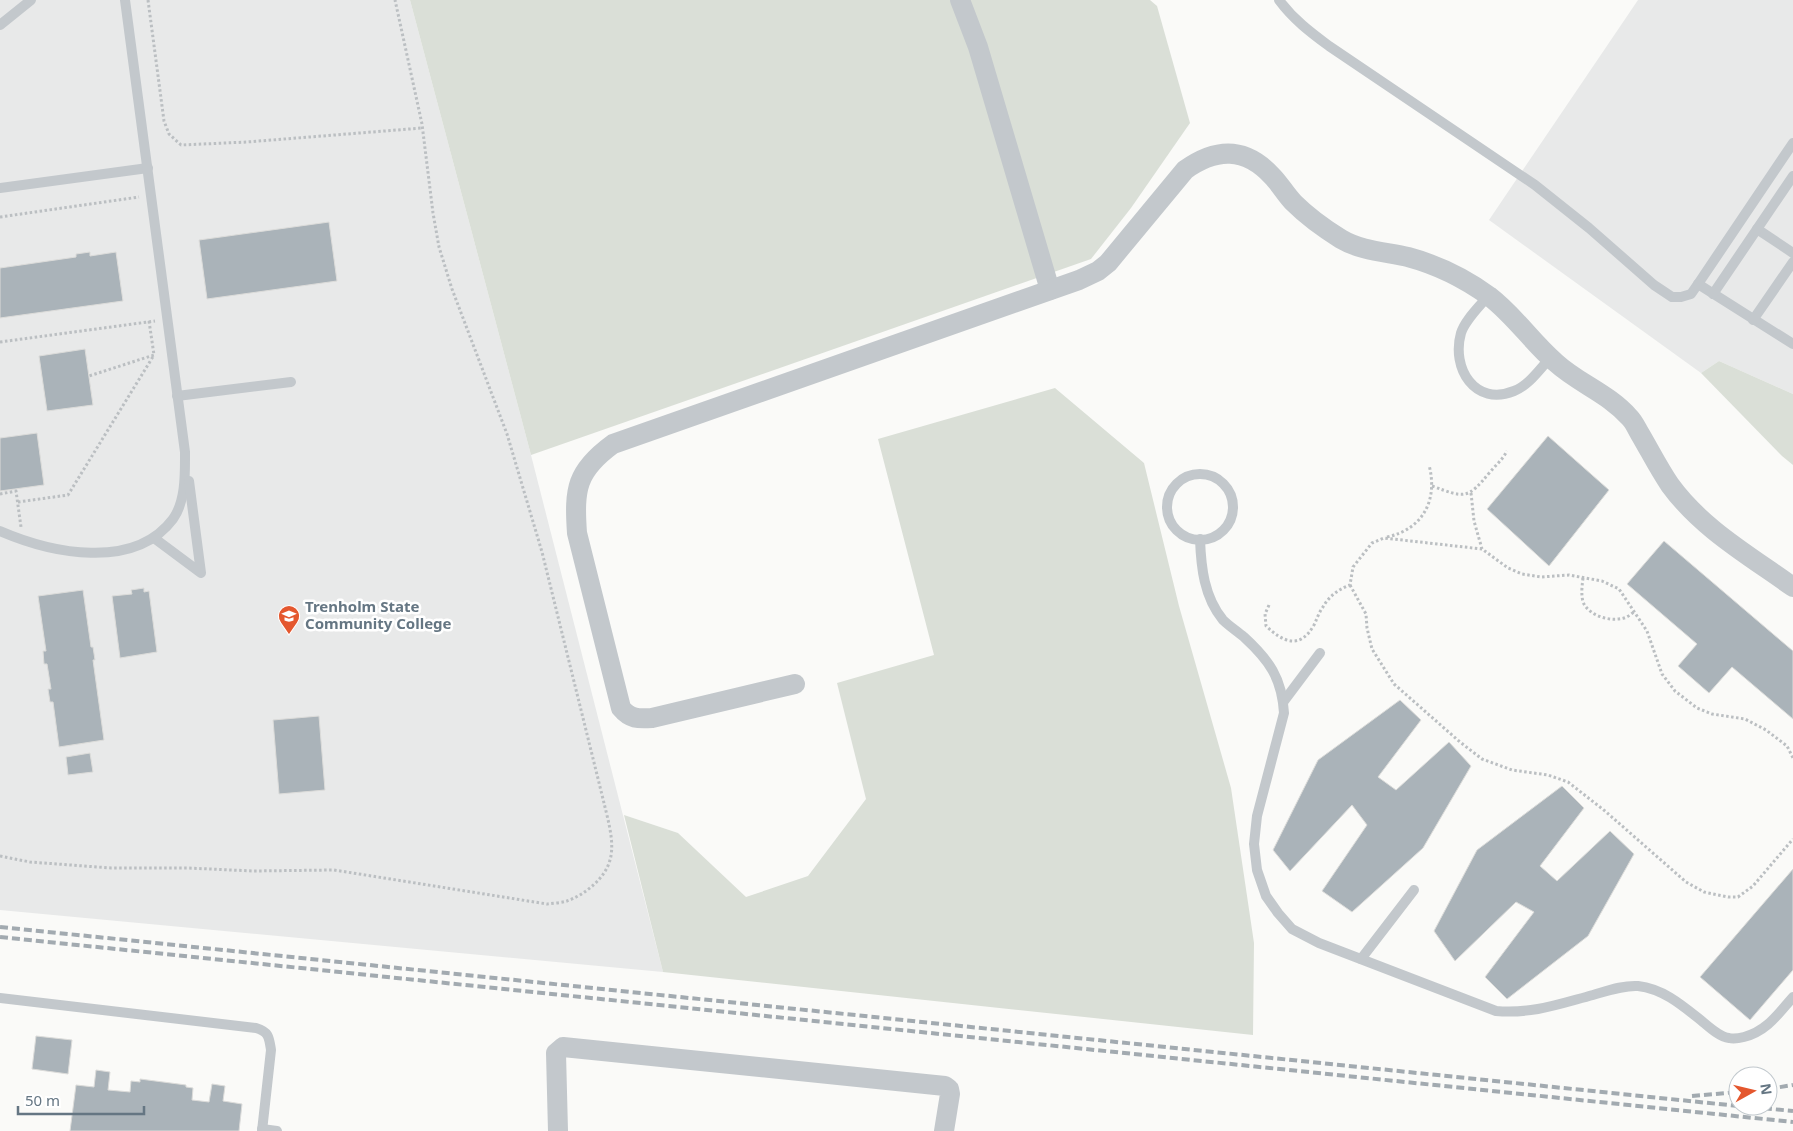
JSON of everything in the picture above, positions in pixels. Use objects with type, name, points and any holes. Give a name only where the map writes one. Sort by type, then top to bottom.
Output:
[{"type":"street","points":[[960,0],[978,47],[1050,290]]},
{"type":"street","points":[[795,684],[652,718],[639,719],[628,716],[621,708],[577,533],[578,489],[584,472],[596,457],[613,444],[1079,280],[1098,271],[1108,263],[1185,170],[1200,160],[1219,153],[1241,155],[1256,161],[1272,176],[1294,203],[1343,240],[1374,251],[1407,257],[1437,266],[1461,278],[1488,296],[1512,315],[1550,358],[1608,397],[1631,419],[1671,485],[1720,536],[1793,587]]},
{"type":"street","points":[[558,1131],[556,1053],[563,1046],[945,1086],[949,1089],[950,1094],[944,1131]]},
{"type":"lane","points":[[0,25],[31,0]]},
{"type":"lane","points":[[125,0],[201,574],[154,538]]},
{"type":"lane","points":[[1279,0],[1302,26],[1328,46],[1535,185],[1589,228],[1654,285],[1672,297],[1681,298],[1691,294],[1793,143]]},
{"type":"lane","points":[[0,188],[148,168]]},
{"type":"lane","points":[[1713,294],[1793,176]]},
{"type":"lane","points":[[1756,229],[1793,253]]},
{"type":"lane","points":[[1753,320],[1793,262]]},
{"type":"lane","points":[[1698,284],[1793,344]]},
{"type":"lane","points":[[1488,296],[1462,332],[1459,347],[1461,366],[1471,384],[1487,394],[1499,395],[1513,392],[1524,386],[1550,358]]},
{"type":"lane","points":[[177,396],[291,382]]},
{"type":"lane","points":[[0,531],[23,541],[71,552],[117,551],[136,546],[154,538],[174,518],[184,490],[185,452]]},
{"type":"lane","points":[[1202,474],[1213,476],[1225,486],[1232,501],[1233,511],[1230,522],[1223,530],[1214,536],[1200,539],[1183,535],[1175,528],[1167,508],[1169,497],[1174,487],[1182,479],[1191,475],[1202,474]]},
{"type":"lane","points":[[1200,539],[1201,567],[1205,584],[1213,603],[1223,620],[1265,657],[1276,675],[1284,700],[1284,713],[1257,816],[1254,844],[1257,870],[1266,896],[1292,929],[1319,943],[1496,1011],[1517,1013],[1533,1011],[1614,989],[1636,986],[1656,990],[1676,1001],[1713,1030],[1729,1038],[1757,1033],[1768,1026],[1793,997]]},
{"type":"lane","points":[[1284,700],[1320,654]]},
{"type":"lane","points":[[1361,959],[1414,890]]},
{"type":"lane","points":[[0,998],[256,1028],[265,1031],[269,1038],[271,1050],[262,1130],[277,1131]]},
{"type":"path","points":[[148,0],[164,121],[169,134],[181,145],[247,142],[422,128]]},
{"type":"path","points":[[0,856],[30,862],[110,868],[188,868],[253,871],[334,870],[547,904],[566,901],[587,890],[604,874],[610,860],[611,839],[604,803],[542,552],[507,434],[452,289],[440,247],[433,213],[422,128],[395,0]]},
{"type":"path","points":[[0,217],[152,195]]},
{"type":"path","points":[[0,342],[168,319]]},
{"type":"path","points":[[18,502],[68,495],[154,355],[149,322]]},
{"type":"path","points":[[89,376],[154,355]]},
{"type":"path","points":[[1432,486],[1458,495],[1472,493],[1507,451]]},
{"type":"path","points":[[1428,465],[1433,479],[1432,493],[1426,510],[1416,522],[1405,530],[1372,543],[1353,567],[1350,585],[1366,614],[1372,650],[1394,684],[1482,759],[1512,770],[1548,775],[1568,782],[1605,811],[1686,882],[1704,892],[1738,897],[1753,886],[1793,838]]},
{"type":"path","points":[[0,494],[16,491],[23,541]]},
{"type":"path","points":[[1472,493],[1474,521],[1482,549]]},
{"type":"path","points":[[1384,538],[1482,549],[1508,568],[1522,574],[1541,577],[1568,575],[1602,581],[1619,589],[1647,631],[1662,674],[1675,691],[1697,708],[1712,714],[1745,719],[1766,730],[1793,749]]},
{"type":"path","points":[[1584,578],[1583,602],[1588,610],[1599,616],[1610,618],[1624,618],[1634,612]]},
{"type":"path","points":[[1269,605],[1265,614],[1266,626],[1278,637],[1286,641],[1294,641],[1303,638],[1310,632],[1323,606],[1332,596],[1341,588],[1350,585]]},
{"type":"path","points":[[1787,746],[1793,758]]},
{"type":"shaded area","name":"Trenholm State Community College","points":[[0,0],[410,0],[531,455],[663,972],[0,910]]},
{"type":"shaded area","points":[[410,0],[1150,0],[1157,6],[1190,123],[1131,208],[1091,259],[531,455]]},
{"type":"shaded area","points":[[1638,0],[1793,0],[1793,394],[1719,361],[1701,373],[1489,220]]},
{"type":"shaded area","points":[[1719,361],[1793,394],[1793,465],[1701,373]]},
{"type":"shaded area","points":[[1055,388],[1144,463],[1179,606],[1231,788],[1254,943],[1253,1035],[663,972],[624,815],[678,833],[746,897],[808,876],[866,799],[837,683],[934,655],[878,439]]},
{"type":"building","points":[[329,222],[337,281],[207,299],[199,240]]},
{"type":"building","points":[[90,252],[90,256],[116,252],[123,301],[0,318],[0,268],[76,257],[76,254]]},
{"type":"building","points":[[85,349],[93,405],[47,411],[39,356]]},
{"type":"building","points":[[37,433],[44,485],[0,491],[0,438]]},
{"type":"building","points":[[1548,436],[1609,490],[1549,566],[1487,509]]},
{"type":"building","points":[[1664,541],[1793,651],[1793,719],[1732,667],[1709,693],[1678,666],[1697,644],[1627,584]]},
{"type":"building","points":[[144,588],[144,592],[149,591],[157,652],[120,658],[112,596],[132,594],[131,590]]},
{"type":"building","points":[[83,590],[91,647],[93,647],[95,660],[93,660],[104,740],[59,747],[53,702],[50,702],[48,689],[51,689],[47,664],[44,664],[43,651],[46,651],[38,596]]},
{"type":"building","points":[[1400,700],[1421,720],[1378,777],[1396,790],[1449,742],[1471,766],[1423,848],[1352,912],[1322,891],[1367,825],[1352,805],[1290,871],[1273,850],[1318,760]]},
{"type":"building","points":[[319,716],[325,790],[279,794],[273,720]]},
{"type":"building","points":[[90,753],[93,772],[68,775],[66,757]]},
{"type":"building","points":[[1562,786],[1584,808],[1540,866],[1557,881],[1610,831],[1634,854],[1588,936],[1507,999],[1485,977],[1534,912],[1516,902],[1455,961],[1434,931],[1477,850]]},
{"type":"building","points":[[1793,869],[1793,970],[1750,1020],[1700,977]]},
{"type":"building","points":[[36,1036],[72,1040],[68,1074],[32,1069]]},
{"type":"building","points":[[96,1070],[110,1072],[108,1090],[130,1092],[131,1081],[140,1082],[140,1079],[186,1085],[186,1087],[193,1088],[192,1100],[209,1102],[212,1084],[225,1086],[223,1101],[242,1104],[239,1131],[70,1131],[76,1085],[94,1087]]},
{"type":"railway","points":[[0,927],[1728,1105]]},
{"type":"railway","points":[[0,937],[1793,1122]]},
{"type":"railway","points":[[1778,1087],[1793,1085]]},
{"type":"railway","points":[[1692,1096],[1728,1093]]},
{"type":"railway","points":[[1778,1110],[1793,1111]]},
{"type":"place","name":"Trenholm State Community College","points":[[289,635]]}]
